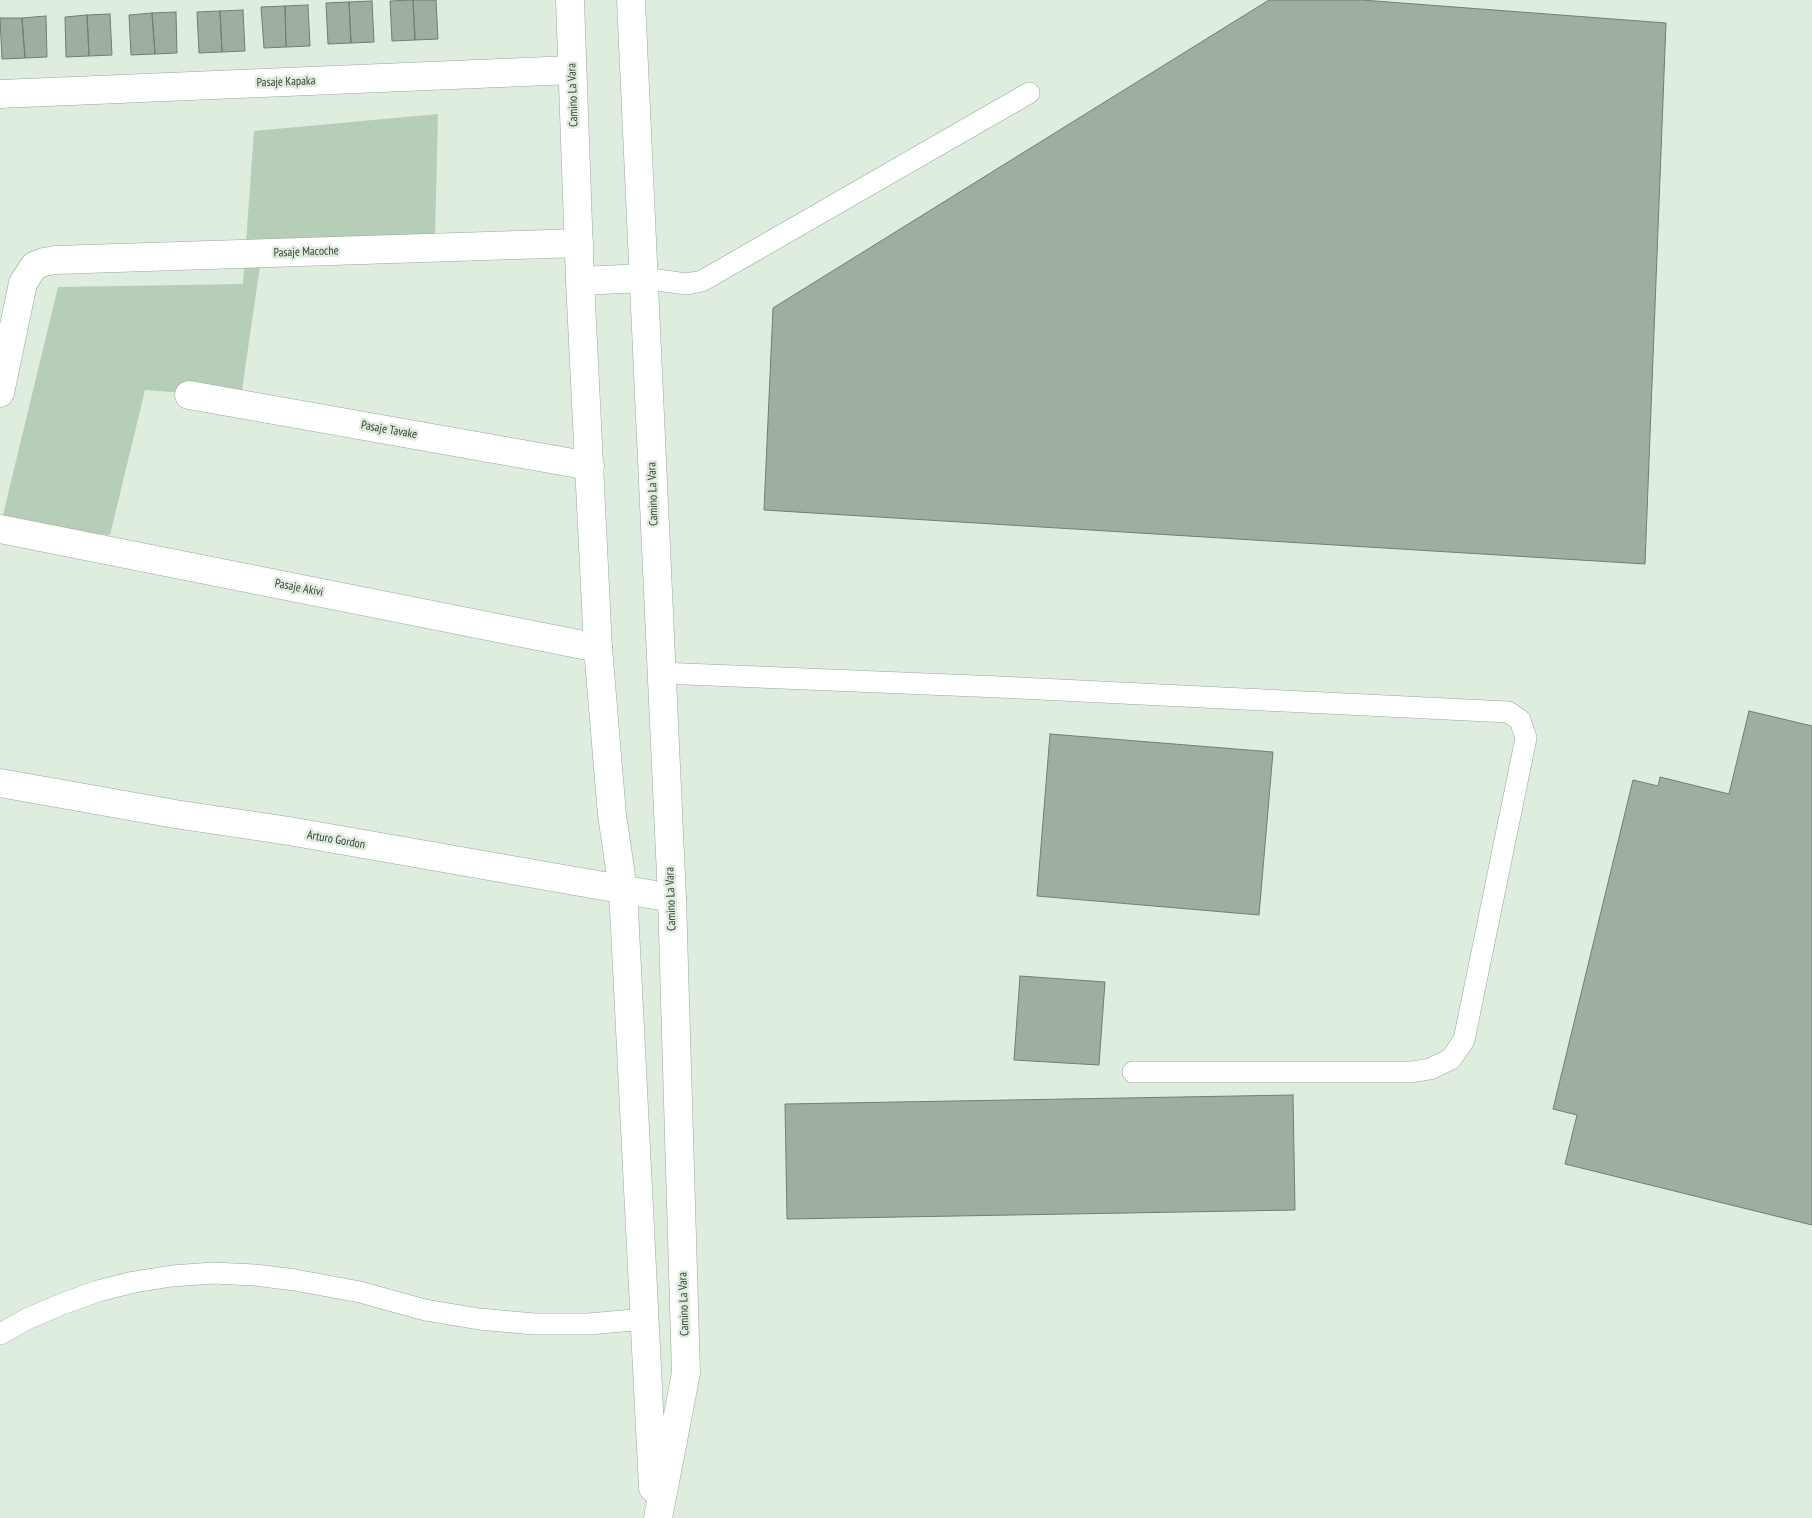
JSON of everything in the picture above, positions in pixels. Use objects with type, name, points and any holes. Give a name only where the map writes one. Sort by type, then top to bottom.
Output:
[{"type":"street","name":"Camino La Vara","points":[[570,0],[580,281],[598,648],[612,815],[623,889],[644,1318],[656,1518]]},
{"type":"street","name":"Camino La Vara","points":[[632,0],[660,673],[672,898],[686,1373],[656,1518]]},
{"type":"street","name":"Pasaje Kapaka","points":[[0,94],[572,70]]},
{"type":"street","name":"Pasaje Macoche","points":[[0,393],[23,283],[34,266],[44,262],[55,260],[579,243]]},
{"type":"street","points":[[580,281],[644,278]]},
{"type":"street","name":"Pasaje Tavake","points":[[189,395],[590,466]]},
{"type":"street","name":"Pasaje Akivi","points":[[0,529],[598,648]]},
{"type":"street","name":"Arturo Gordon","points":[[0,783],[672,898]]},
{"type":"lane","points":[[644,278],[686,284],[702,281],[1030,93]]},
{"type":"lane","points":[[660,673],[1508,712],[1520,720],[1526,738],[1464,1040],[1451,1059],[1430,1069],[1411,1072],[1133,1072]]},
{"type":"lane","points":[[0,1334],[27,1319],[98,1291],[134,1282],[172,1276],[213,1273],[255,1274],[295,1280],[360,1292],[425,1310],[479,1319],[534,1324],[590,1324],[644,1318]]},
{"type":"green space","points":[[438,114],[435,238],[262,252],[241,397],[145,390],[110,535],[1,523],[58,287],[243,284],[254,131]]},
{"type":"building","points":[[413,0],[436,0],[438,39],[415,40]]},
{"type":"building","points":[[413,0],[415,40],[392,41],[390,1]]},
{"type":"building","points":[[1269,0],[1362,0],[1666,23],[1645,564],[764,510],[773,308]]},
{"type":"building","points":[[372,1],[374,42],[351,43],[349,2]]},
{"type":"building","points":[[349,2],[351,43],[328,44],[326,3]]},
{"type":"building","points":[[308,5],[310,46],[286,47],[285,6]]},
{"type":"building","points":[[285,6],[286,47],[264,48],[261,7]]},
{"type":"building","points":[[243,10],[245,51],[222,52],[220,11]]},
{"type":"building","points":[[220,11],[222,52],[199,53],[197,12]]},
{"type":"building","points":[[176,12],[177,53],[155,54],[152,13]]},
{"type":"building","points":[[152,13],[155,54],[131,55],[129,15]]},
{"type":"building","points":[[110,14],[112,55],[89,56],[87,15]]},
{"type":"building","points":[[87,15],[89,56],[66,57],[65,17]]},
{"type":"building","points":[[46,16],[47,57],[25,58],[22,18]]},
{"type":"building","points":[[0,18],[22,18],[25,58],[2,59]]},
{"type":"building","points":[[1749,711],[1812,726],[1812,1225],[1565,1164],[1577,1115],[1553,1109],[1633,780],[1658,786],[1660,777],[1729,794]]},
{"type":"building","points":[[1050,734],[1273,752],[1259,915],[1037,896]]},
{"type":"building","points":[[1020,976],[1105,982],[1099,1065],[1014,1060]]},
{"type":"building","points":[[1293,1095],[1295,1210],[787,1219],[785,1104]]}]
